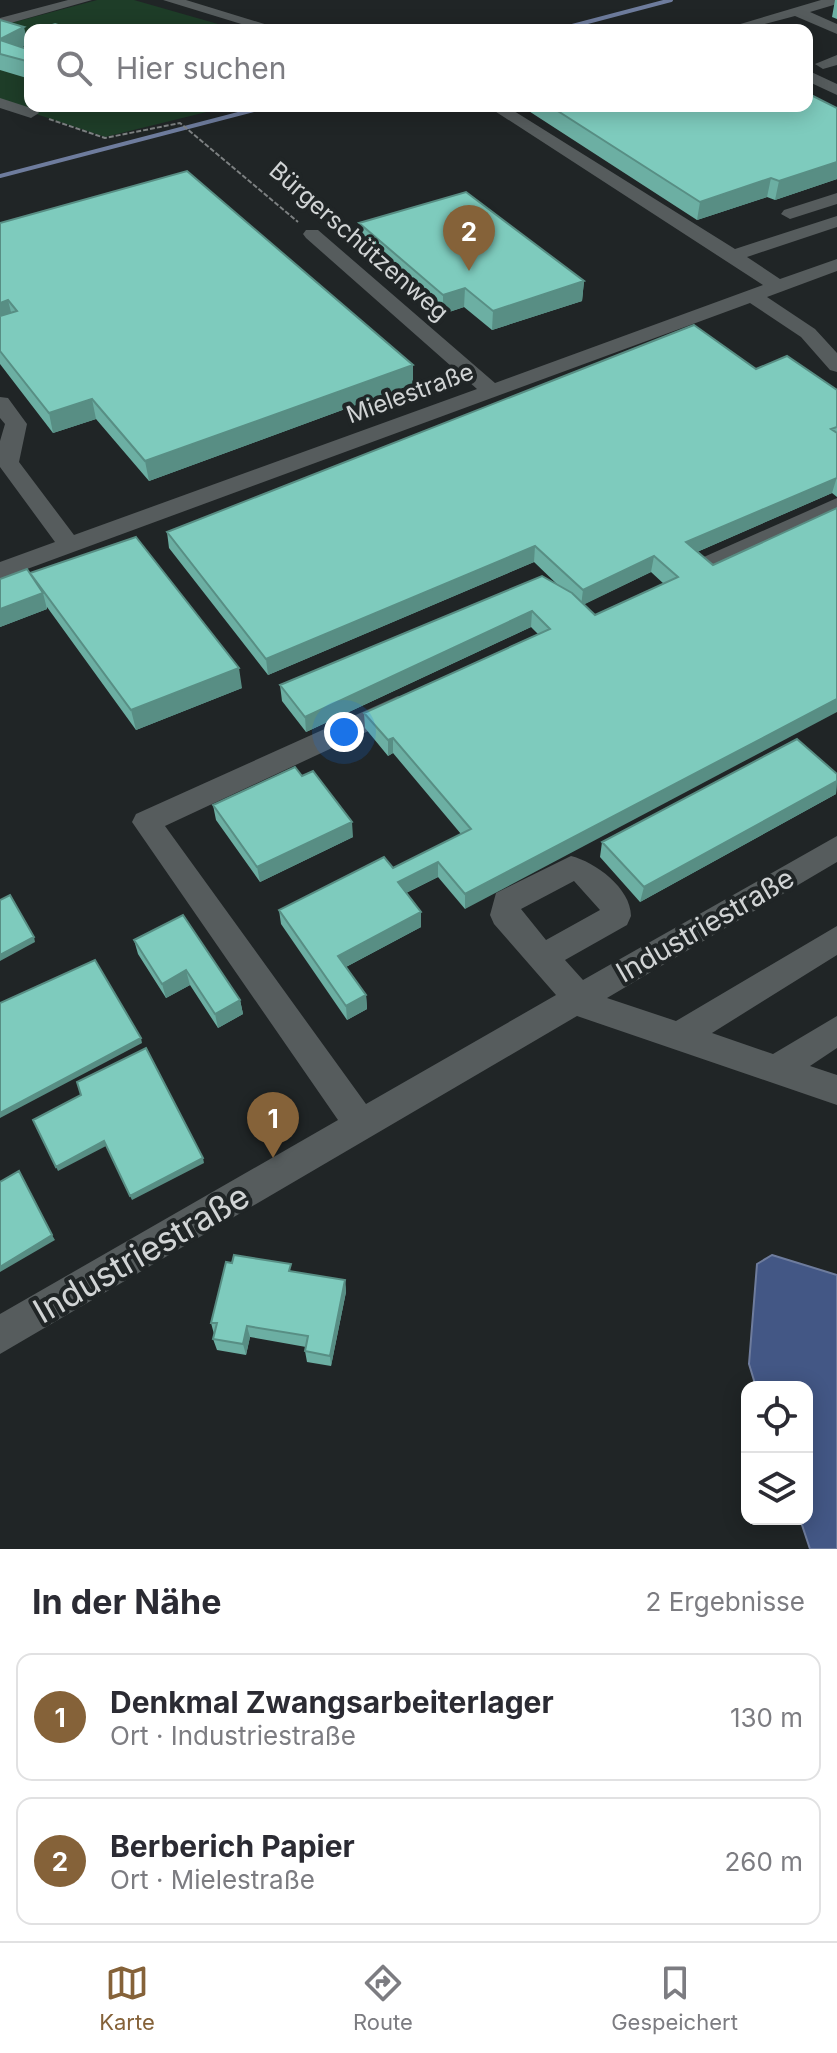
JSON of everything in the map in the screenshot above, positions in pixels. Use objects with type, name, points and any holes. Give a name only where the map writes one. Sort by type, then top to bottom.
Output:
[{"type":"street","points":[[0,23],[85,0]]},
{"type":"street","points":[[170,0],[256,24]]},
{"type":"street","points":[[748,24],[837,0]]},
{"type":"street","points":[[797,11],[837,30]]},
{"type":"street","points":[[0,23],[24,34]]},
{"type":"street","points":[[813,58],[832,65]]},
{"type":"street","points":[[813,78],[837,90]]},
{"type":"street","points":[[0,103],[24,111]]},
{"type":"street","points":[[505,112],[777,286]]},
{"type":"street","points":[[790,214],[837,198]]},
{"type":"street","points":[[733,256],[837,221]]},
{"type":"street","name":"Bürgerschützenweg","points":[[312,234],[492,391]]},
{"type":"street","name":"Mielestraße","points":[[0,571],[837,265]]},
{"type":"street","points":[[752,296],[808,333],[837,366]]},
{"type":"street","points":[[0,403],[16,424],[6,451],[8,462],[69,545]]},
{"type":"street","points":[[697,570],[837,505]]},
{"type":"street","points":[[361,1125],[146,822],[416,698]]},
{"type":"street","name":"Industriestraße","points":[[0,1335],[837,848]]},
{"type":"street","points":[[678,1037],[837,939]]},
{"type":"street","points":[[543,957],[576,1000]]},
{"type":"street","name":"Industriestraße","points":[[576,1000],[837,1090]]},
{"type":"street","points":[[776,1070],[837,1030]]},
{"type":"path","name":"Bürgerschützenweg","points":[[31,113],[105,138],[173,122],[183,124],[312,234]]},
{"type":"green space","points":[[97,0],[134,0],[218,24],[24,24],[24,110],[0,102],[0,26]]},
{"type":"green space","points":[[30,112],[207,112],[105,137]]},
{"type":"water","points":[[772,1255],[837,1275],[837,1549],[810,1549],[802,1525],[813,1525],[813,1381],[754,1381],[749,1364],[757,1264]]},
{"type":"building","points":[[0,20],[24,27],[0,39]]},
{"type":"building","points":[[0,40],[24,48],[24,60],[0,54]]},
{"type":"building","points":[[813,96],[837,108],[837,162],[779,181],[771,178],[700,202],[559,112],[813,112]]},
{"type":"building","points":[[187,171],[413,365],[145,461],[92,399],[49,413],[0,351],[0,316],[17,311],[8,300],[0,303],[0,223]]},
{"type":"building","points":[[466,192],[584,281],[493,311],[465,288],[443,295],[359,223]]},
{"type":"building","points":[[694,325],[756,369],[787,356],[837,390],[837,427],[831,429],[837,433],[837,478],[686,542],[713,565],[837,508],[837,699],[465,894],[438,862],[398,882],[421,912],[338,956],[366,995],[346,1006],[279,910],[384,857],[393,868],[471,829],[393,738],[388,740],[364,713],[550,629],[532,611],[305,717],[280,685],[542,576],[572,593],[595,615],[678,577],[654,556],[583,590],[535,546],[266,659],[167,532]]},
{"type":"building","points":[[136,537],[239,668],[131,710],[30,573]]},
{"type":"building","points":[[27,569],[43,593],[0,609],[0,579]]},
{"type":"building","points":[[797,739],[837,774],[837,781],[644,887],[602,842]]},
{"type":"building","points":[[295,767],[302,776],[313,771],[352,822],[257,867],[213,805]]},
{"type":"building","points":[[10,895],[34,937],[0,955],[0,900]]},
{"type":"building","points":[[183,915],[240,1000],[215,1014],[186,970],[162,984],[134,940]]},
{"type":"building","points":[[95,960],[141,1038],[0,1113],[0,1003]]},
{"type":"building","points":[[146,1048],[203,1158],[130,1196],[104,1141],[56,1167],[33,1120],[81,1095],[77,1082]]},
{"type":"building","points":[[19,1171],[52,1235],[0,1267],[0,1182]]},
{"type":"building","points":[[234,1255],[291,1264],[289,1271],[345,1280],[330,1356],[305,1351],[308,1336],[247,1326],[243,1344],[213,1339],[217,1323],[211,1323],[226,1262],[232,1263]]},
{"type":"waterway","points":[[580,24],[671,0]]},
{"type":"waterway","points":[[0,176],[246,112]]},
{"type":"place","name":"Berberich Papier","points":[[469,271]]},
{"type":"place","name":"Denkmal Zwangsarbeiterlager","points":[[273,1158]]}]
